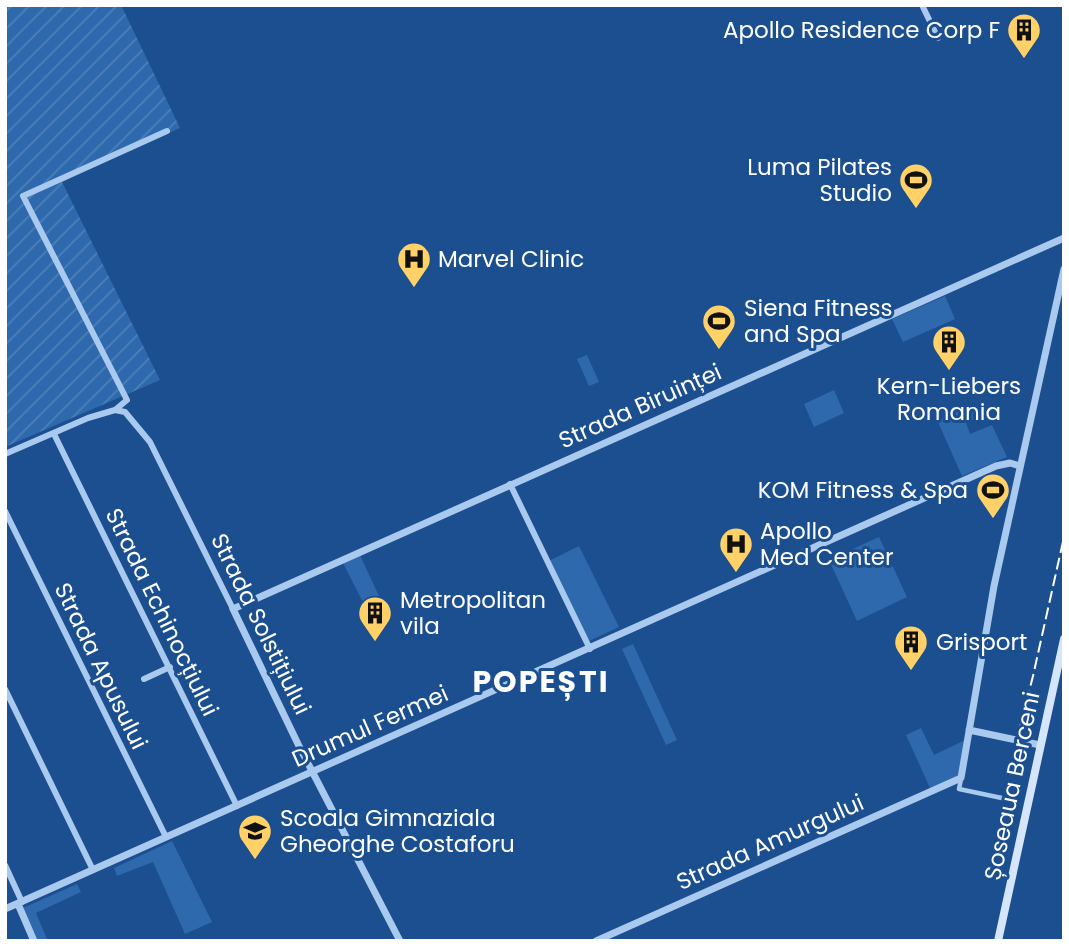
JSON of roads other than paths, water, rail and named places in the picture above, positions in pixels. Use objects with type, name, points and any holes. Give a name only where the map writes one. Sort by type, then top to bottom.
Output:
[{"type":"main road","name":"Șoseaua Berceni","points":[[998,941],[1064,639]]},
{"type":"street","points":[[922,5],[938,38]]},
{"type":"street","points":[[5,454],[115,410],[127,400],[23,196],[167,131]]},
{"type":"street","name":"Strada Biruinței","points":[[233,610],[1064,238]]},
{"type":"street","points":[[1016,801],[959,789],[994,586],[1064,269]]},
{"type":"street","name":"Strada Solstițiului","points":[[115,410],[125,412],[150,442],[313,773],[400,941]]},
{"type":"street","name":"Strada Echinocțiului","points":[[54,433],[237,806]]},
{"type":"street","name":"Drumul Fermei","points":[[5,909],[996,466],[1010,463],[1020,466]]},
{"type":"street","points":[[510,484],[590,649]]},
{"type":"street","name":"Strada Apusului","points":[[5,511],[166,838]]},
{"type":"street","points":[[144,679],[170,667]]},
{"type":"street","points":[[5,689],[93,870]]},
{"type":"street","points":[[969,730],[1040,745]]},
{"type":"street","name":"Strada Amurgului","points":[[596,941],[961,778]]},
{"type":"street","points":[[5,865],[34,941]]},
{"type":"railway","points":[[1018,735],[1064,537]]},
{"type":"place","name":"Apollo Residence Corp F","points":[[1024,60]]},
{"type":"place","name":"Luma Pilates Studio","points":[[916,210]]},
{"type":"place","name":"Marvel Clinic","points":[[414,289]]},
{"type":"place","name":"Siena Fitness and Spa","points":[[719,351]]},
{"type":"place","name":"Kern-Liebers Romania","points":[[949,372]]},
{"type":"place","name":"KOM Fitness & Spa","points":[[993,520]]},
{"type":"place","name":"Apollo Med Center","points":[[736,574]]},
{"type":"place","name":"Metropolitan vila","points":[[375,643]]},
{"type":"place","name":"Grisport","points":[[911,672]]},
{"type":"place","name":"Scoala Gimnaziala Gheorghe Costaforu","points":[[255,861]]},
{"type":"district","name":"POPEȘTI","points":[[541,681]]}]
